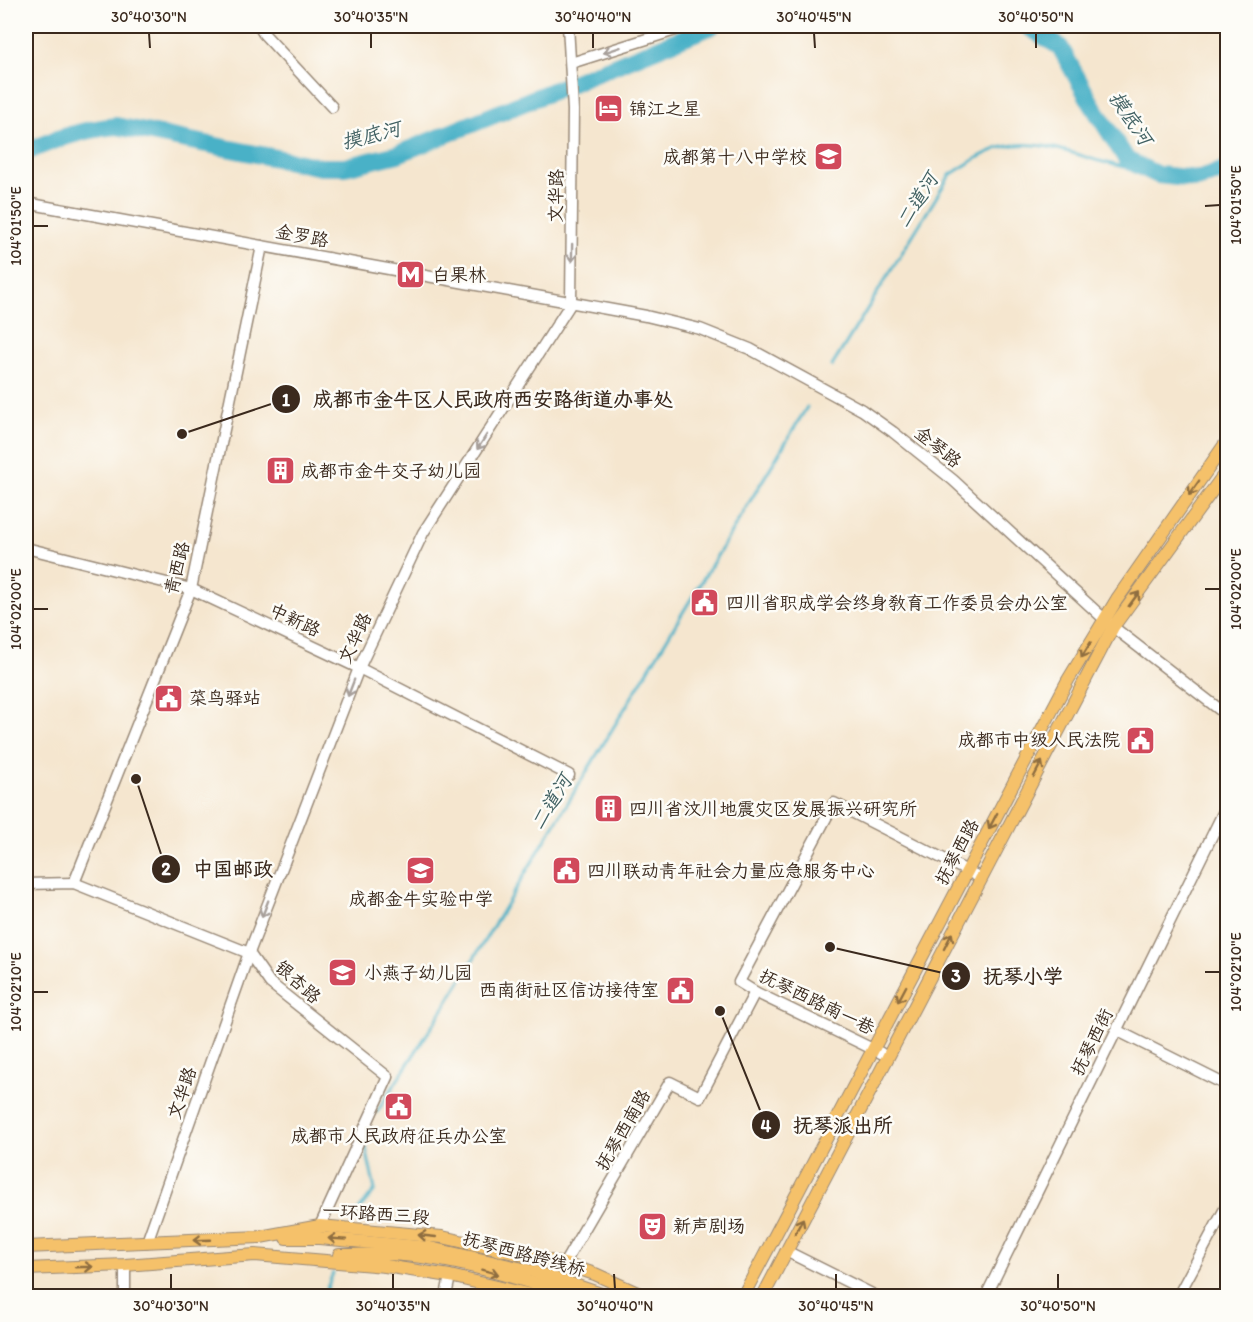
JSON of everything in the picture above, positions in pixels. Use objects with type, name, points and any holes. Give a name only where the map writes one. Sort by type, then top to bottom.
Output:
[{"type":"main road","name":"抚琴西路","points":[[763,1296],[1109,624],[1227,440]]},
{"type":"main road","name":"抚琴西路","points":[[743,1296],[971,873],[1068,680],[1227,469]]},
{"type":"main road","name":"一环路西三段","points":[[26,1247],[261,1238],[320,1226],[442,1237],[564,1264],[595,1274],[644,1296]]},
{"type":"main road","points":[[261,1238],[319,1238],[393,1249]]},
{"type":"main road","name":"抚琴西路跨线桥","points":[[393,1249],[430,1248],[532,1270],[608,1296]]},
{"type":"main road","points":[[26,1269],[393,1249]]},
{"type":"main road","name":"抚琴西路跨线桥","points":[[393,1249],[479,1269],[573,1296]]},
{"type":"main road","points":[[255,1255],[385,1266],[450,1276],[535,1296]]},
{"type":"street","points":[[259,26],[332,107]]},
{"type":"street","name":"文华路","points":[[147,1242],[249,953],[359,668],[423,533],[571,303],[573,110],[568,26]]},
{"type":"street","points":[[571,63],[688,26]]},
{"type":"street","name":"金罗路","points":[[26,203],[571,303]]},
{"type":"street","name":"青西路","points":[[74,883],[191,589],[262,246]]},
{"type":"street","name":"金琴路","points":[[571,303],[646,316],[700,329],[750,349],[862,410],[953,480],[1109,624],[1227,716]]},
{"type":"street","name":"中新路","points":[[26,548],[191,589],[359,668],[569,775]]},
{"type":"street","name":"抚琴西路南一巷","points":[[877,1051],[739,982],[834,803],[971,873]]},
{"type":"street","name":"抚琴西街","points":[[986,1296],[1227,803]]},
{"type":"street","points":[[26,884],[74,883],[249,953]]},
{"type":"street","name":"银杏路","points":[[249,953],[270,983],[388,1077],[320,1226]]},
{"type":"street","name":"抚琴西南路","points":[[564,1264],[670,1082],[700,1096],[755,992]]},
{"type":"street","points":[[1116,1030],[1227,1086]]},
{"type":"street","points":[[1178,1296],[1227,1203]]},
{"type":"street","points":[[786,1251],[876,1296]]},
{"type":"street","points":[[125,1265],[125,1296]]},
{"type":"street","points":[[446,1296],[450,1276]]},
{"type":"waterway","name":"摸底河","points":[[26,152],[70,135],[116,126],[321,167],[345,167],[398,154],[712,26]]},
{"type":"waterway","name":"摸底河","points":[[1027,26],[1060,47],[1091,103],[1127,160],[1158,175],[1197,179],[1228,169]]},
{"type":"waterway","name":"二道河","points":[[832,366],[950,175],[975,159],[1003,147],[1040,146],[1158,175]]},
{"type":"waterway","name":"二道河","points":[[377,1112],[445,1006],[807,407]]},
{"type":"waterway","name":"二道河","points":[[354,1216],[375,1190],[364,1139]]},
{"type":"waterway","name":"二道河","points":[[324,1296],[333,1273]]},
{"type":"place","name":"锦江之星","points":[[608,109]]},
{"type":"place","name":"成都第十八中学校","points":[[828,157]]},
{"type":"place","name":"白果林","points":[[411,275]]},
{"type":"place","name":"成都市金牛区人民政府西安路街道办事处","points":[[182,434]]},
{"type":"place","name":"成都市金牛交子幼儿园","points":[[280,471]]},
{"type":"place","name":"四川省职成学会终身教育工作委员会办公室","points":[[705,603]]},
{"type":"place","name":"菜鸟驿站","points":[[168,698]]},
{"type":"place","name":"成都市中级人民法院","points":[[1141,740]]},
{"type":"place","name":"中国邮政","points":[[136,779]]},
{"type":"place","name":"四川省汶川地震灾区发展振兴研究所","points":[[608,809]]},
{"type":"place","name":"成都金牛实验中学","points":[[421,870]]},
{"type":"place","name":"四川联动青年社会力量应急服务中心","points":[[566,871]]},
{"type":"place","name":"抚琴小学","points":[[830,947]]},
{"type":"place","name":"小燕子幼儿园","points":[[343,973]]},
{"type":"place","name":"西南街社区信访接待室","points":[[680,990]]},
{"type":"place","name":"抚琴派出所","points":[[720,1011]]},
{"type":"place","name":"成都市人民政府征兵办公室","points":[[399,1107]]},
{"type":"place","name":"新声剧场","points":[[652,1226]]}]
